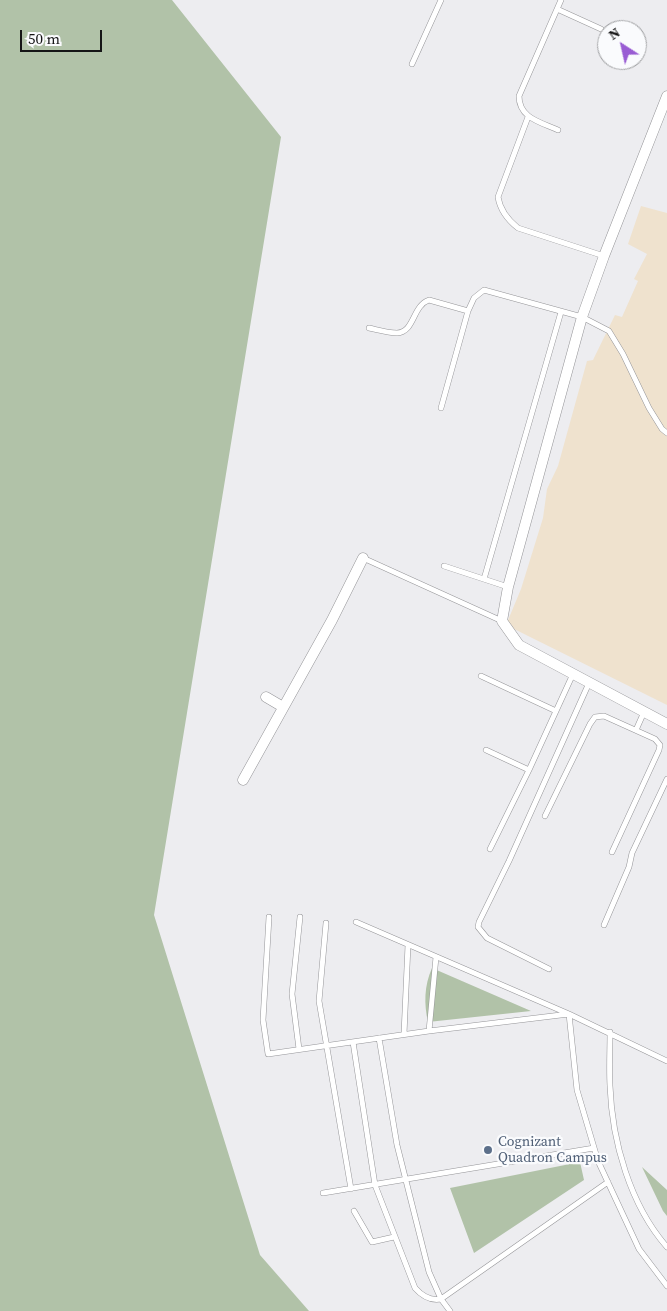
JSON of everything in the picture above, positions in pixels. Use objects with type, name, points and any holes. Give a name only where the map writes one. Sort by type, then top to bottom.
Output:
[{"type":"street","points":[[667,96],[582,317],[508,587],[502,621],[519,645],[667,724]]},
{"type":"street","points":[[242,780],[332,620],[363,558]]},
{"type":"street","points":[[266,697],[283,707]]},
{"type":"lane","points":[[412,64],[441,0]]},
{"type":"lane","points":[[558,130],[528,117],[521,110],[519,96],[561,0]]},
{"type":"lane","points":[[557,9],[597,27]]},
{"type":"lane","points":[[528,117],[498,197],[502,210],[511,223],[518,228],[604,256]]},
{"type":"lane","points":[[441,408],[468,311],[474,298],[484,290],[582,317],[609,331],[623,354],[649,408],[662,429],[667,433]]},
{"type":"lane","points":[[369,328],[398,333],[404,331],[423,302],[429,300],[468,311]]},
{"type":"lane","points":[[484,578],[561,312]]},
{"type":"lane","points":[[363,558],[502,621]]},
{"type":"lane","points":[[444,566],[508,587]]},
{"type":"lane","points":[[490,849],[573,674]]},
{"type":"lane","points":[[481,676],[556,711]]},
{"type":"lane","points":[[549,969],[487,938],[478,927],[510,861],[589,683]]},
{"type":"lane","points":[[636,730],[644,712]]},
{"type":"lane","points":[[545,816],[595,717],[604,716],[659,741],[659,750],[612,852]]},
{"type":"lane","points":[[486,750],[529,770]]},
{"type":"lane","points":[[604,925],[629,867],[632,853],[667,779]]},
{"type":"lane","points":[[269,917],[263,1020],[268,1054],[404,1034],[570,1014]]},
{"type":"lane","points":[[299,1049],[292,994],[300,917]]},
{"type":"lane","points":[[356,922],[570,1014],[667,1061]]},
{"type":"lane","points":[[326,924],[319,1001],[351,1189]]},
{"type":"lane","points":[[404,1034],[408,945]]},
{"type":"lane","points":[[429,1031],[436,957]]},
{"type":"lane","points":[[570,1014],[577,1090],[598,1161],[639,1249],[667,1286]]},
{"type":"lane","points":[[610,1032],[610,1088],[619,1151],[641,1206],[660,1239],[667,1247]]},
{"type":"lane","points":[[379,1038],[397,1145],[406,1180],[430,1272],[441,1299],[450,1311]]},
{"type":"lane","points":[[353,1042],[375,1185],[414,1288],[431,1300],[441,1299],[608,1182]]},
{"type":"lane","points":[[323,1193],[594,1148]]},
{"type":"lane","points":[[354,1211],[372,1242],[394,1237]]},
{"type":"shaded area","points":[[641,206],[667,213],[667,705],[506,625],[521,589],[543,518],[547,489],[558,466],[587,361],[593,360],[615,315],[622,317],[638,281],[634,279],[647,254],[628,244]]},
{"type":"green space","points":[[0,0],[172,0],[281,137],[154,915],[260,1255],[309,1311],[0,1311]]},
{"type":"green space","points":[[432,968],[531,1011],[428,1022],[426,995],[427,982]]},
{"type":"green space","points":[[580,1162],[584,1180],[474,1253],[450,1188]]},
{"type":"green space","points":[[642,1167],[667,1190],[667,1216],[663,1211]]},
{"type":"place","name":"Cognizant Quadron Campus","points":[[488,1150]]}]
